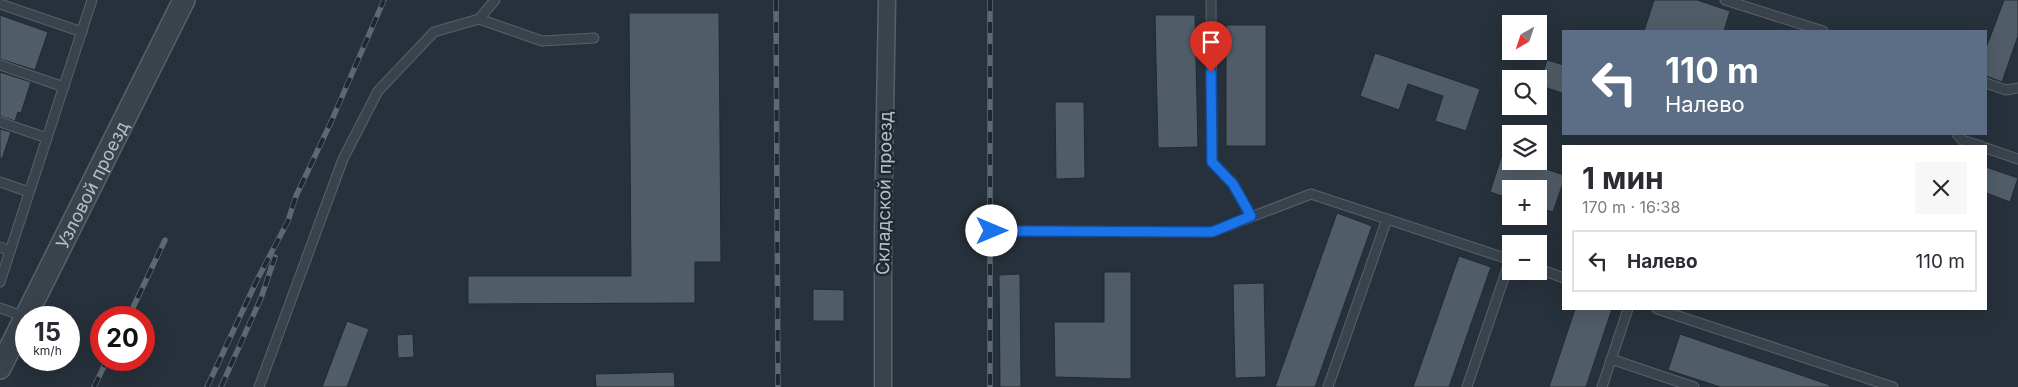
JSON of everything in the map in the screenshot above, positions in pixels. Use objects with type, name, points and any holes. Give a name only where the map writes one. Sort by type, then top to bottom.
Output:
[{"type":"street","name":"Узловой проезд","points":[[31,306],[184,0]]},
{"type":"street","name":"Складской проезд","points":[[884,387],[883,227],[887,0]]},
{"type":"street","name":"Узловой проезд","points":[[0,368],[15,337]]},
{"type":"lane","points":[[0,282],[92,0]]},
{"type":"lane","points":[[259,387],[344,159],[378,91],[434,32],[479,19],[495,0]]},
{"type":"lane","points":[[1211,0],[1212,162],[1233,184],[1251,216]]},
{"type":"lane","points":[[1725,0],[1820,30]]},
{"type":"lane","points":[[0,4],[82,32]]},
{"type":"lane","points":[[479,19],[542,41],[594,38]]},
{"type":"lane","points":[[0,65],[64,87]]},
{"type":"lane","points":[[1987,83],[2006,90],[2018,88]]},
{"type":"lane","points":[[0,122],[47,138]]},
{"type":"lane","points":[[1958,135],[1962,140],[1978,145]]},
{"type":"lane","points":[[1987,148],[2018,159]]},
{"type":"lane","points":[[0,182],[29,192]]},
{"type":"lane","points":[[992,231],[1212,232],[1311,194],[1502,257]]},
{"type":"lane","points":[[1328,387],[1387,219]]},
{"type":"lane","points":[[0,247],[10,251]]},
{"type":"lane","points":[[1547,272],[1562,277]]},
{"type":"lane","points":[[1467,387],[1504,280]]},
{"type":"lane","points":[[0,308],[15,313]]},
{"type":"lane","points":[[1602,387],[1628,310]]},
{"type":"lane","points":[[1661,310],[1893,387]]},
{"type":"lane","points":[[1611,359],[1694,387]]},
{"type":"building","points":[[1654,0],[1697,0],[1730,11],[1724,30],[1644,30]]},
{"type":"building","points":[[2004,0],[2018,0],[2018,36],[2002,82],[1987,76],[1987,45]]},
{"type":"building","points":[[629,13],[719,13],[721,262],[695,262],[695,303],[468,304],[468,276],[631,276]]},
{"type":"building","points":[[0,15],[48,32],[35,70],[0,59]]},
{"type":"building","points":[[1155,15],[1195,15],[1198,147],[1158,148]]},
{"type":"building","points":[[1226,25],[1266,25],[1266,146],[1226,146]]},
{"type":"building","points":[[1375,53],[1480,89],[1466,131],[1435,121],[1443,96],[1408,84],[1399,110],[1360,96]]},
{"type":"building","points":[[1547,60],[1562,64],[1562,93],[1547,88],[1547,70],[1544,70]]},
{"type":"building","points":[[0,72],[31,82],[21,113],[18,112],[15,121],[0,116]]},
{"type":"building","points":[[1055,102],[1084,102],[1085,178],[1056,179]]},
{"type":"building","points":[[0,129],[11,132],[2,159],[0,158]]},
{"type":"building","points":[[1502,155],[1502,170],[1547,169],[1562,174],[1562,186],[1553,212],[1547,210],[1547,180],[1502,180],[1502,196],[1490,192]]},
{"type":"building","points":[[1987,167],[2018,178],[2010,202],[1987,193]]},
{"type":"building","points":[[1337,213],[1372,226],[1315,387],[1275,387]]},
{"type":"building","points":[[1459,256],[1491,267],[1449,387],[1413,387]]},
{"type":"building","points":[[1104,272],[1131,272],[1131,379],[1055,377],[1054,322],[1104,322]]},
{"type":"building","points":[[1020,274],[1021,387],[1000,387],[999,275]]},
{"type":"building","points":[[1264,283],[1266,377],[1235,378],[1233,284]]},
{"type":"building","points":[[813,289],[844,290],[844,321],[813,321]]},
{"type":"building","points":[[1575,310],[1612,310],[1586,387],[1549,387]]},
{"type":"building","points":[[347,321],[369,329],[347,387],[322,387]]},
{"type":"building","points":[[413,334],[414,357],[398,358],[397,335]]},
{"type":"building","points":[[1680,334],[1830,385],[1829,387],[1720,387],[1668,370]]},
{"type":"building","points":[[674,372],[675,387],[596,387],[595,374]]},
{"type":"railway","points":[[207,387],[257,280],[288,221],[296,196],[331,122],[384,0]]},
{"type":"railway","points":[[776,0],[778,387]]},
{"type":"railway","points":[[990,0],[990,387]]},
{"type":"railway","points":[[134,306],[165,240]]},
{"type":"railway","points":[[221,387],[261,298],[275,257]]},
{"type":"railway","points":[[94,387],[102,371]]},
{"type":"route","points":[[992,231],[1212,232],[1251,216],[1233,184],[1212,162],[1211,72]]}]
